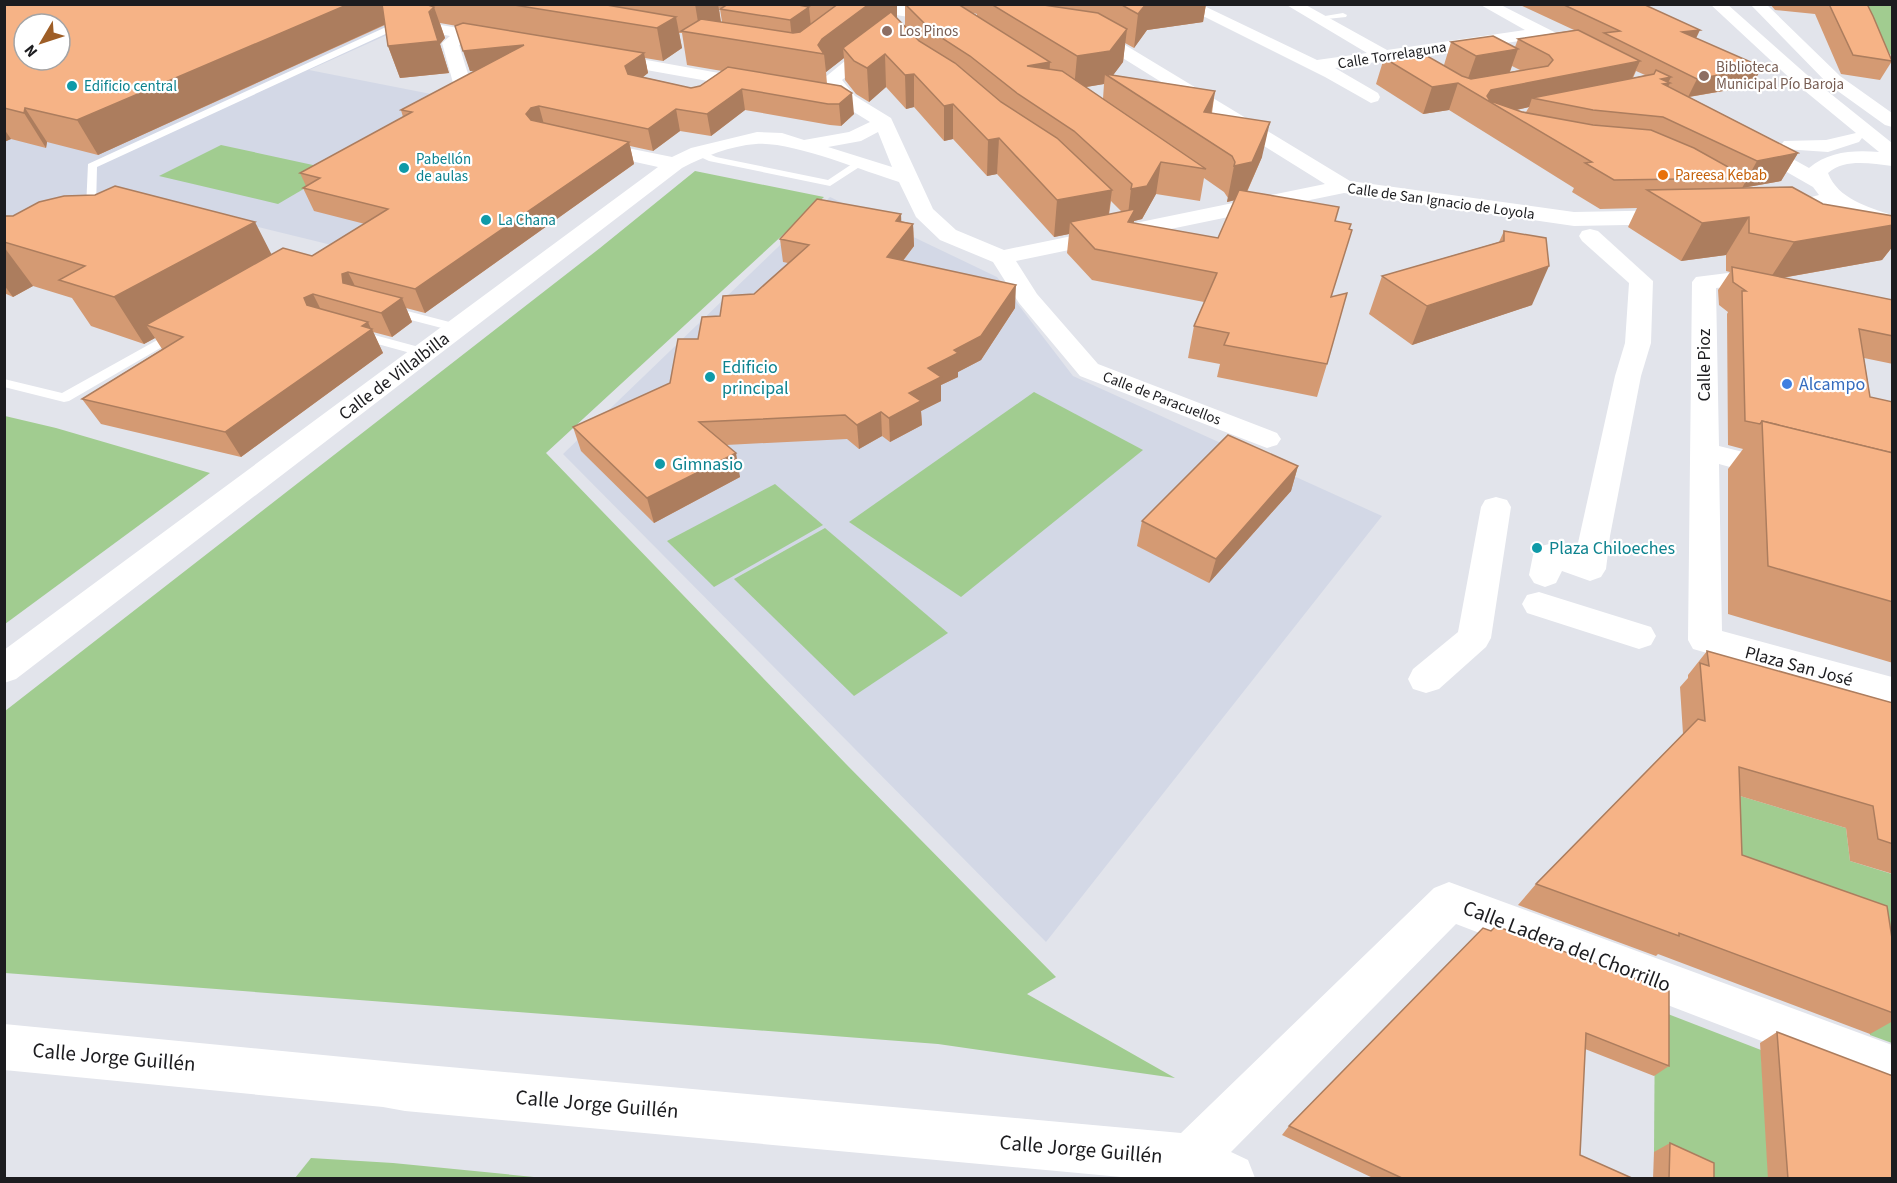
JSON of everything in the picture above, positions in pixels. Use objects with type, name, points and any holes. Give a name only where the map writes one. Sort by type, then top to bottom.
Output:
[{"type":"street","points":[[855,4],[969,20]]},
{"type":"street","name":"Calle Torrelaguna","points":[[1186,4],[1239,28],[1295,59],[1331,73],[1371,97]]},
{"type":"street","points":[[1276,4],[1303,14],[1418,71]]},
{"type":"street","points":[[1486,4],[1602,64]]},
{"type":"street","points":[[1756,4],[1834,80],[1893,121]]},
{"type":"street","points":[[1719,7],[1800,78],[1884,140],[1893,153]]},
{"type":"street","points":[[916,13],[829,88],[884,122],[924,212],[948,235],[1002,257]]},
{"type":"street","points":[[1239,28],[1267,24]]},
{"type":"street","points":[[435,28],[512,42]]},
{"type":"street","name":"Calle Torrelaguna","points":[[1315,66],[1366,61],[1388,55],[1541,33]]},
{"type":"street","points":[[464,90],[450,43],[468,34]]},
{"type":"street","points":[[1068,34],[1101,38],[1344,187]]},
{"type":"street","points":[[1456,45],[1485,61]]},
{"type":"street","points":[[590,55],[771,87]]},
{"type":"street","points":[[647,84],[670,69],[671,64],[685,56]]},
{"type":"street","points":[[1800,78],[1860,149],[1850,158],[1825,163],[1817,172],[1827,190]]},
{"type":"street","points":[[703,95],[727,80]]},
{"type":"street","points":[[805,145],[854,137],[884,122]]},
{"type":"street","points":[[1893,160],[1850,158],[1734,129],[1852,207],[1893,223]]},
{"type":"street","name":"Calle de Villalbilla","points":[[4,669],[686,158],[730,143],[757,138],[782,139],[805,145]]},
{"type":"street","points":[[1791,145],[1827,146],[1852,138]]},
{"type":"street","points":[[569,142],[686,158]]},
{"type":"street","points":[[805,145],[908,178]]},
{"type":"street","name":"Calle de San Ignacio de Loyola","points":[[1002,257],[1344,187],[1574,219],[1696,216]]},
{"type":"street","points":[[1827,190],[1786,212],[1760,215],[1893,223]]},
{"type":"street","points":[[1590,236],[1641,280],[1638,343],[1628,376],[1594,536],[1590,569],[1549,555],[1542,590],[1639,636]]},
{"type":"street","name":"Calle de Paracuellos","points":[[1002,257],[1028,297],[1089,370],[1267,439]]},
{"type":"street","name":"Calle Pioz","points":[[1705,640],[1704,282],[1728,280],[1795,295]]},
{"type":"street","points":[[1704,451],[1802,476]]},
{"type":"street","points":[[1426,680],[1474,638],[1496,507]]},
{"type":"street","name":"Plaza San José","points":[[1705,640],[1893,692]]},
{"type":"street","name":"Calle Ladera del Chorrillo","points":[[1210,1169],[1449,902],[1893,1068]]},
{"type":"street","name":"Calle Jorge Guillén","points":[[4,1047],[383,1083],[1210,1169]]},
{"type":"lane","points":[[92,210],[92,166],[379,34],[435,4]]},
{"type":"lane","points":[[1303,14],[1343,15]]},
{"type":"lane","points":[[686,158],[713,159],[830,183],[860,164]]},
{"type":"lane","points":[[379,308],[457,328]]},
{"type":"lane","points":[[4,384],[64,398],[184,329]]},
{"type":"lane","points":[[346,331],[425,353]]},
{"type":"shaded area","points":[[5,5],[454,5],[309,70],[558,119],[352,250],[120,193],[5,228]]},
{"type":"shaded area","points":[[830,197],[997,277],[1073,376],[1382,516],[1046,942],[563,454]]},
{"type":"green space","points":[[1859,5],[1892,5],[1892,57]]},
{"type":"green space","points":[[221,145],[336,170],[278,204],[159,176]]},
{"type":"green space","points":[[695,171],[824,197],[546,453],[846,764],[1056,977],[1027,994],[1175,1078],[938,1044],[5,973],[5,711],[600,248]]},
{"type":"green space","points":[[1034,392],[1143,450],[961,597],[849,522]]},
{"type":"green space","points":[[5,416],[56,428],[210,473],[5,624]]},
{"type":"green space","points":[[775,484],[823,525],[714,587],[667,541]]},
{"type":"green space","points":[[825,528],[948,633],[854,696],[734,579]]},
{"type":"green space","points":[[1717,789],[1846,828],[1850,861],[1892,874],[1892,1043],[1870,1035],[1858,927],[1718,877]]},
{"type":"green space","points":[[1655,1009],[1761,1050],[1769,1178],[1697,1178],[1654,1152]]},
{"type":"green space","points":[[311,1158],[393,1163],[544,1178],[295,1178]]},
{"type":"building","name":"Edificio central","points":[[4,4],[349,4],[77,120],[25,108],[24,113],[4,108]]},
{"type":"building","points":[[382,4],[425,4],[434,7],[429,12],[438,41],[388,46]]},
{"type":"building","points":[[508,4],[601,4],[676,17],[657,28]]},
{"type":"building","points":[[728,4],[793,4],[809,7],[790,20],[720,9]]},
{"type":"building","points":[[838,4],[869,4],[822,39],[818,45],[824,54],[681,31],[701,19],[793,33],[800,32]]},
{"type":"building","points":[[905,4],[958,4],[1050,62],[1027,66],[1062,71],[1206,169],[1161,162],[1147,186],[1131,189],[1132,184],[1074,131],[1018,94],[970,56],[934,33]]},
{"type":"building","points":[[991,4],[1037,4],[1098,13],[1127,29],[1110,51],[1077,56]]},
{"type":"building","points":[[1120,4],[1146,4],[1138,14]]},
{"type":"building","points":[[1562,4],[1643,4],[1700,30],[1682,32],[1762,67],[1697,79],[1604,33],[1620,31]]},
{"type":"building","points":[[1829,4],[1867,4],[1892,61],[1853,55]]},
{"type":"building","points":[[891,12],[919,41],[955,63],[1001,102],[1057,138],[1112,190],[1057,200],[999,138],[988,140],[953,104],[944,106],[914,74],[905,75],[885,54],[867,68],[854,61],[843,48]]},
{"type":"building","points":[[463,23],[644,53],[625,66],[628,74],[691,88],[700,86],[728,67],[841,86],[852,93],[839,104],[828,104],[742,89],[707,114],[676,109],[648,129],[539,106],[531,108],[526,114],[531,120],[629,142],[415,289],[348,272],[342,274],[343,283],[402,298],[381,313],[313,294],[304,298],[307,305],[368,322],[362,326],[372,329],[225,432],[82,399],[183,337],[146,325],[283,248],[312,256],[388,209],[303,188],[320,178],[300,173],[412,112],[401,110],[524,45],[463,51],[455,26]]},
{"type":"building","points":[[1578,30],[1640,61],[1491,90],[1487,96],[1490,101],[1522,112],[1593,125],[1651,130],[1694,148],[1748,178],[1614,180],[1585,163],[1592,162],[1458,83],[1432,87],[1384,58],[1422,53],[1471,79],[1548,66],[1553,60],[1549,55],[1518,39]]},
{"type":"building","points":[[1493,36],[1518,49],[1476,56],[1451,42]]},
{"type":"building","points":[[1656,70],[1671,77],[1661,79],[1670,83],[1663,84],[1798,153],[1757,161],[1663,117],[1593,110],[1532,98],[1654,74]]},
{"type":"building","points":[[1105,74],[1215,91],[1204,112],[1270,122],[1252,162],[1234,166],[1232,156]]},
{"type":"building","points":[[115,186],[255,222],[114,297],[59,280],[85,266],[4,242],[4,216],[13,216],[39,202],[64,196],[95,195]]},
{"type":"building","points":[[1792,187],[1823,204],[1893,216],[1893,225],[1794,242],[1749,233],[1749,217],[1702,223],[1647,190]]},
{"type":"building","points":[[1239,190],[1339,207],[1335,221],[1351,224],[1349,229],[1352,230],[1331,297],[1347,293],[1327,364],[1224,345],[1229,333],[1194,326],[1217,273],[1095,249],[1070,222],[1135,209],[1128,222],[1218,238]]},
{"type":"building","points":[[817,199],[901,214],[896,221],[913,224],[887,257],[1016,285],[981,336],[954,350],[958,353],[928,368],[941,377],[909,393],[921,401],[889,418],[881,412],[857,425],[845,415],[699,422],[736,453],[647,498],[573,427],[670,383],[678,339],[698,339],[702,317],[720,316],[723,296],[754,294],[809,245],[780,239]]},
{"type":"building","points":[[1504,231],[1546,238],[1549,266],[1427,306],[1382,276],[1504,241]]},
{"type":"building","name":"Alcampo","points":[[1732,267],[1893,300],[1893,336],[1859,329],[1870,397],[1893,402],[1893,453],[1762,421],[1760,424],[1745,421],[1742,291],[1746,291],[1733,282]]},
{"type":"building","points":[[1762,421],[1893,453],[1893,602],[1768,566]]},
{"type":"building","points":[[1228,435],[1298,466],[1216,559],[1142,521]]},
{"type":"building","points":[[1707,651],[1893,703],[1893,844],[1878,839],[1873,806],[1739,767],[1742,855],[1887,906],[1893,945],[1893,1013],[1679,933],[1679,936],[1536,884],[1698,719],[1705,721],[1700,663],[1709,666]]},
{"type":"building","points":[[1496,926],[1669,991],[1669,1066],[1586,1033],[1580,1155],[1634,1179],[1404,1179],[1289,1126],[1483,928],[1491,931]]},
{"type":"building","points":[[1777,1032],[1893,1076],[1893,1179],[1788,1179]]},
{"type":"building","points":[[1670,1143],[1714,1163],[1714,1179],[1669,1179]]},
{"type":"place","name":"Los Pinos","points":[[887,31]]},
{"type":"place","name":"Biblioteca Municipal Pío Baroja","points":[[1704,76]]},
{"type":"place","name":"Edificio central","points":[[72,86]]},
{"type":"place","name":"Pabellón de aulas","points":[[404,168]]},
{"type":"place","name":"Pareesa Kebab","points":[[1663,175]]},
{"type":"place","name":"La Chana","points":[[486,220]]},
{"type":"place","name":"Edificio principal","points":[[710,377]]},
{"type":"place","name":"Alcampo","points":[[1787,384]]},
{"type":"place","name":"Gimnasio","points":[[660,464]]},
{"type":"place","name":"Plaza Chiloeches","points":[[1537,548]]}]
